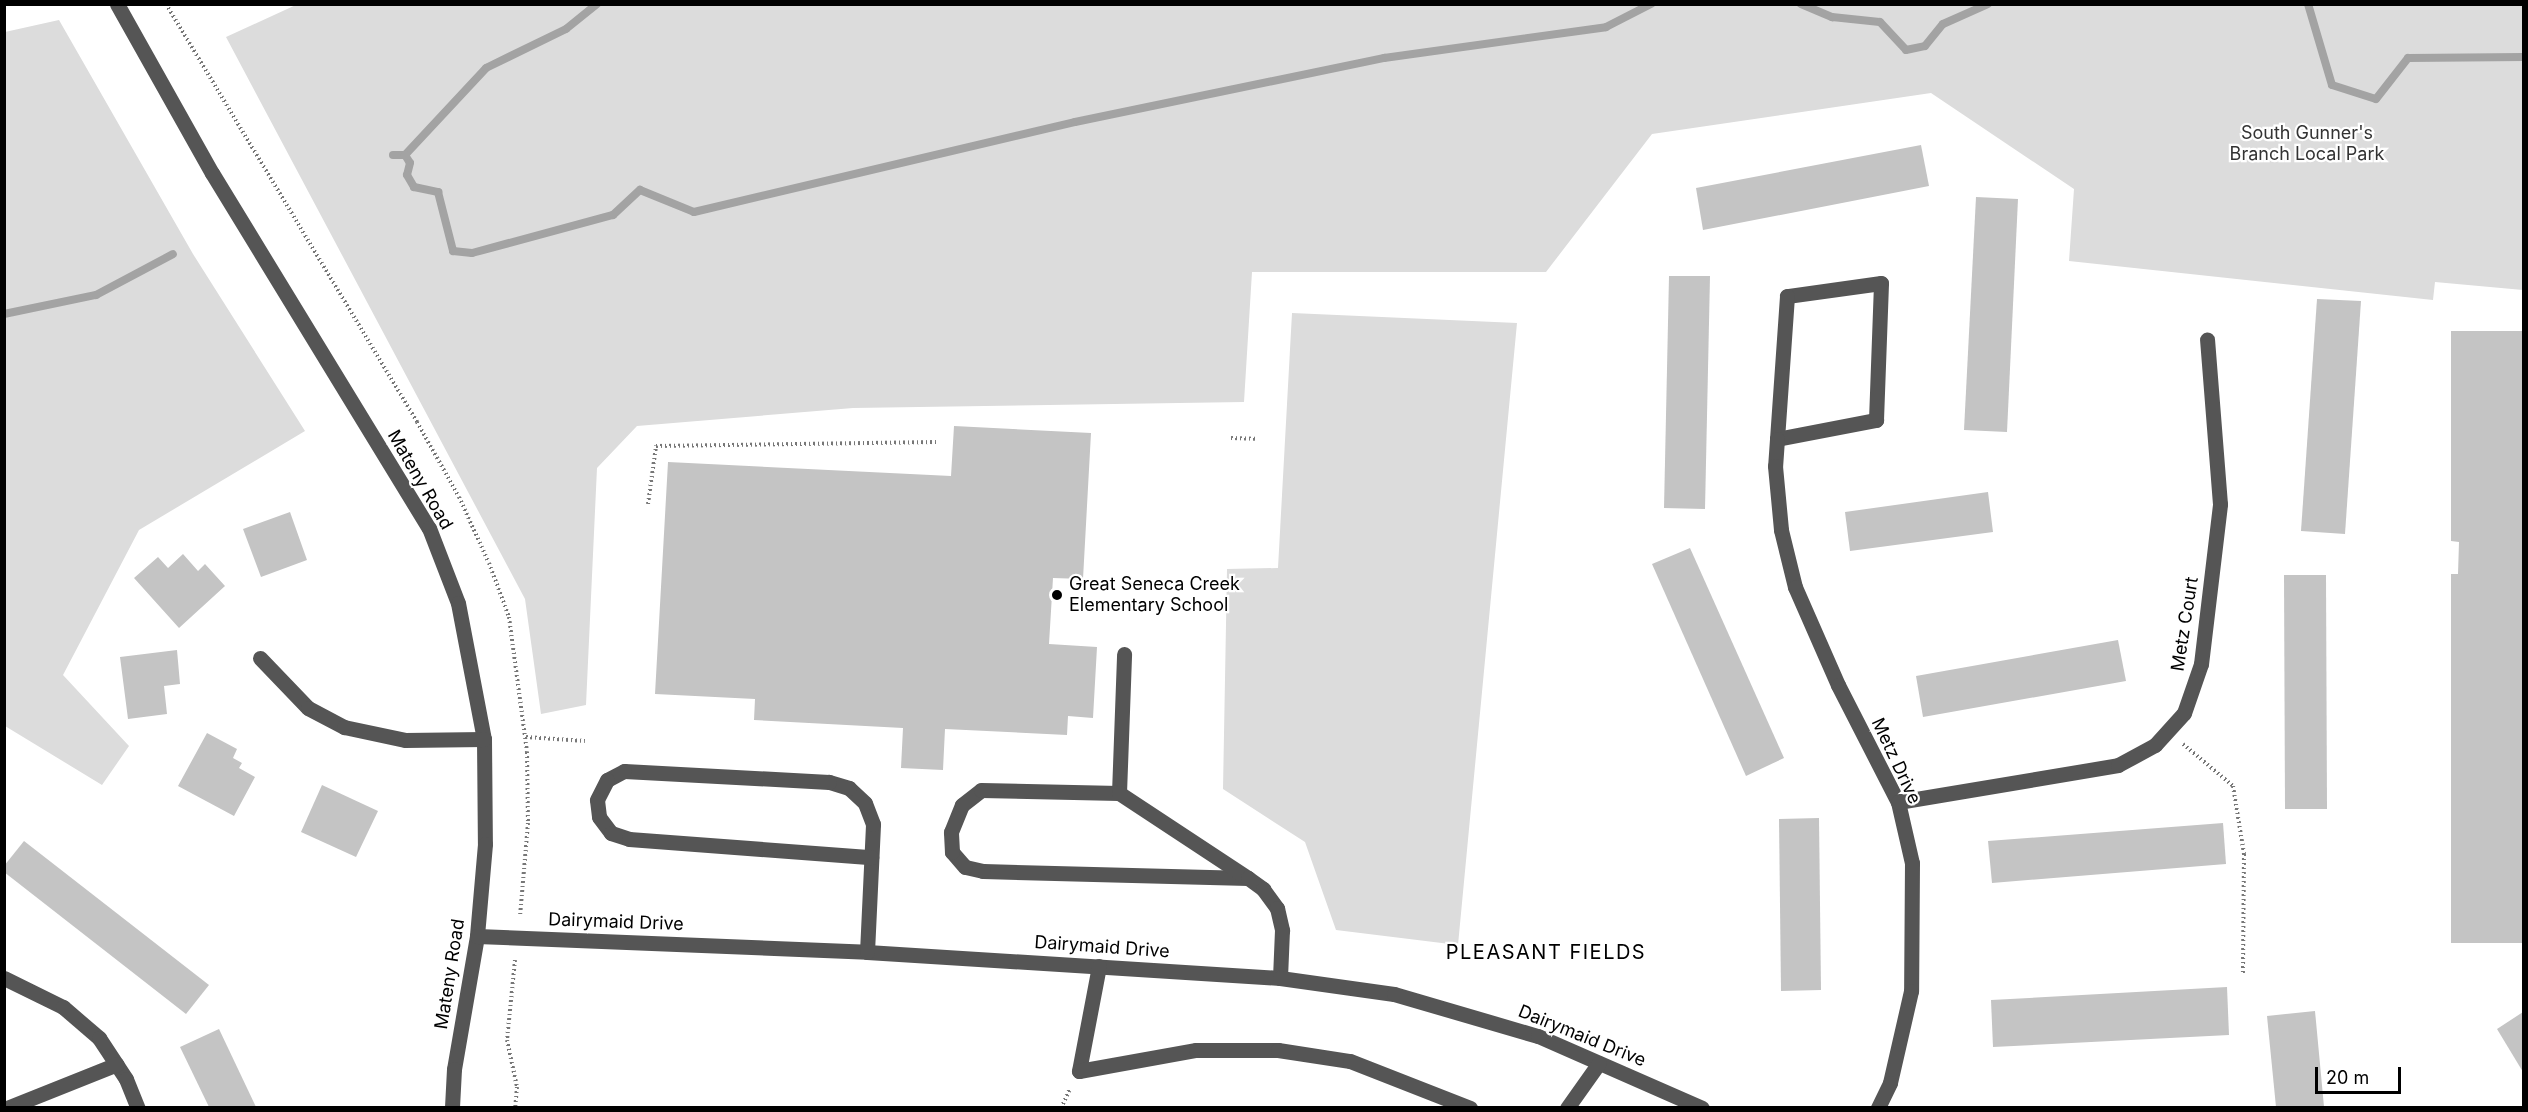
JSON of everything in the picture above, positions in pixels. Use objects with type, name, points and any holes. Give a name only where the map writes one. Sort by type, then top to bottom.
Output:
[{"type":"street","name":"Mateny Road","points":[[117,4],[212,173],[429,528],[458,603],[484,739],[485,844],[477,936],[454,1069],[452,1107]]},
{"type":"street","name":"Metz Drive","points":[[1777,440],[1876,420],[1881,283],[1787,296],[1775,466],[1781,530],[1795,587],[1838,686],[1898,802],[1912,863],[1911,991],[1890,1083],[1878,1107]]},
{"type":"street","name":"Metz Court","points":[[1898,802],[2118,765],[2155,745],[2184,712],[2201,664],[2220,504],[2207,340]]},
{"type":"street","points":[[1119,792],[1124,654]]},
{"type":"street","points":[[260,658],[308,708],[344,727],[405,740],[484,739]]},
{"type":"street","points":[[867,952],[873,824],[865,803],[849,788],[829,782],[624,771],[607,780],[597,800],[599,817],[611,833],[629,838],[871,857]]},
{"type":"street","points":[[1248,878],[1005,873],[965,867],[952,852],[951,832],[962,805],[981,790],[1119,792],[1248,878],[1263,889],[1277,908],[1282,930],[1280,978]]},
{"type":"street","name":"Dairymaid Drive","points":[[477,936],[867,952],[1280,978],[1394,994],[1538,1036],[1702,1107]]},
{"type":"street","points":[[1099,966],[1079,1071],[1196,1050],[1278,1050],[1350,1061],[1470,1107]]},
{"type":"street","points":[[4,978],[63,1007],[99,1038],[117,1064],[138,1107]]},
{"type":"street","points":[[1567,1107],[1599,1062]]},
{"type":"street","points":[[7,1107],[117,1064]]},
{"type":"path","points":[[1231,438],[1255,439]]},
{"type":"path","points":[[648,504],[656,446],[936,442]]},
{"type":"path","points":[[2167,731],[2234,786],[2244,855],[2243,974]]},
{"type":"path","points":[[526,737],[585,741]]},
{"type":"green space","name":"South Gunner's Branch Local Park","points":[[298,4],[2523,5],[2523,290],[2435,282],[2433,300],[2069,261],[2074,189],[1931,93],[1652,134],[1546,272],[1252,272],[1244,402],[853,408],[637,426],[597,468],[586,705],[541,714],[525,599],[226,37]]},
{"type":"green space","points":[[59,20],[193,254],[305,431],[139,530],[63,675],[129,746],[102,785],[5,726],[5,32]]},
{"type":"green space","points":[[1292,313],[1517,323],[1458,945],[1336,930],[1305,842],[1223,789],[1227,569],[1278,568]]},
{"type":"building","points":[[1921,145],[1929,186],[1703,230],[1696,188]]},
{"type":"building","points":[[1976,197],[2018,199],[2007,432],[1964,430]]},
{"type":"building","points":[[1669,276],[1710,276],[1705,509],[1664,508]]},
{"type":"building","points":[[2317,299],[2361,301],[2345,534],[2301,531]]},
{"type":"building","points":[[2451,331],[2523,331],[2523,943],[2451,943],[2451,574],[2458,574],[2459,542],[2451,541]]},
{"type":"building","points":[[954,426],[1091,433],[1083,579],[1053,578],[1049,644],[1097,647],[1093,718],[1068,716],[1067,735],[945,729],[943,770],[901,768],[903,728],[754,720],[755,699],[655,694],[668,462],[951,476]]},
{"type":"building","points":[[1988,492],[1993,532],[1850,551],[1845,512]]},
{"type":"building","points":[[290,512],[307,560],[261,577],[243,529]]},
{"type":"building","points":[[1690,548],[1784,758],[1746,776],[1652,564]]},
{"type":"building","points":[[183,554],[198,571],[205,564],[225,586],[179,628],[134,578],[158,557],[168,568]]},
{"type":"building","points":[[2284,575],[2326,575],[2327,809],[2285,809]]},
{"type":"building","points":[[2118,640],[2126,681],[1923,717],[1916,676]]},
{"type":"building","points":[[177,650],[180,684],[164,686],[167,714],[128,719],[120,657]]},
{"type":"building","points":[[207,733],[237,749],[233,758],[242,763],[239,768],[255,777],[234,816],[178,786]]},
{"type":"building","points":[[322,785],[378,811],[356,857],[301,832]]},
{"type":"building","points":[[1819,818],[1821,990],[1781,991],[1779,819]]},
{"type":"building","points":[[2223,823],[2226,864],[1992,883],[1988,841]]},
{"type":"building","points":[[24,841],[209,985],[186,1014],[4,872],[4,866]]},
{"type":"building","points":[[2227,987],[2229,1035],[1993,1047],[1991,1000]]},
{"type":"building","points":[[2315,1011],[2324,1107],[2276,1107],[2267,1016]]},
{"type":"building","points":[[2523,1012],[2523,1072],[2497,1029]]},
{"type":"building","points":[[219,1029],[256,1107],[209,1107],[180,1047]]},
{"type":"waterway","points":[[393,155],[405,155],[486,68],[566,29],[597,4]]},
{"type":"waterway","points":[[405,155],[410,163],[407,175],[414,187],[438,192],[453,251],[472,253],[613,215],[640,190],[694,212],[1075,122],[1384,58],[1606,27],[1651,4]]},
{"type":"waterway","points":[[1801,4],[1832,17],[1880,22],[1906,50],[1925,46],[1943,24],[1988,4]]},
{"type":"waterway","points":[[2308,4],[2332,85],[2376,99],[2408,58],[2524,57]]},
{"type":"waterway","points":[[4,314],[96,295],[173,254]]},
{"type":"place","name":"Great Seneca Creek Elementary School","points":[[1057,595]]},
{"type":"district","name":"PLEASANT FIELDS","points":[[1546,952]]}]
